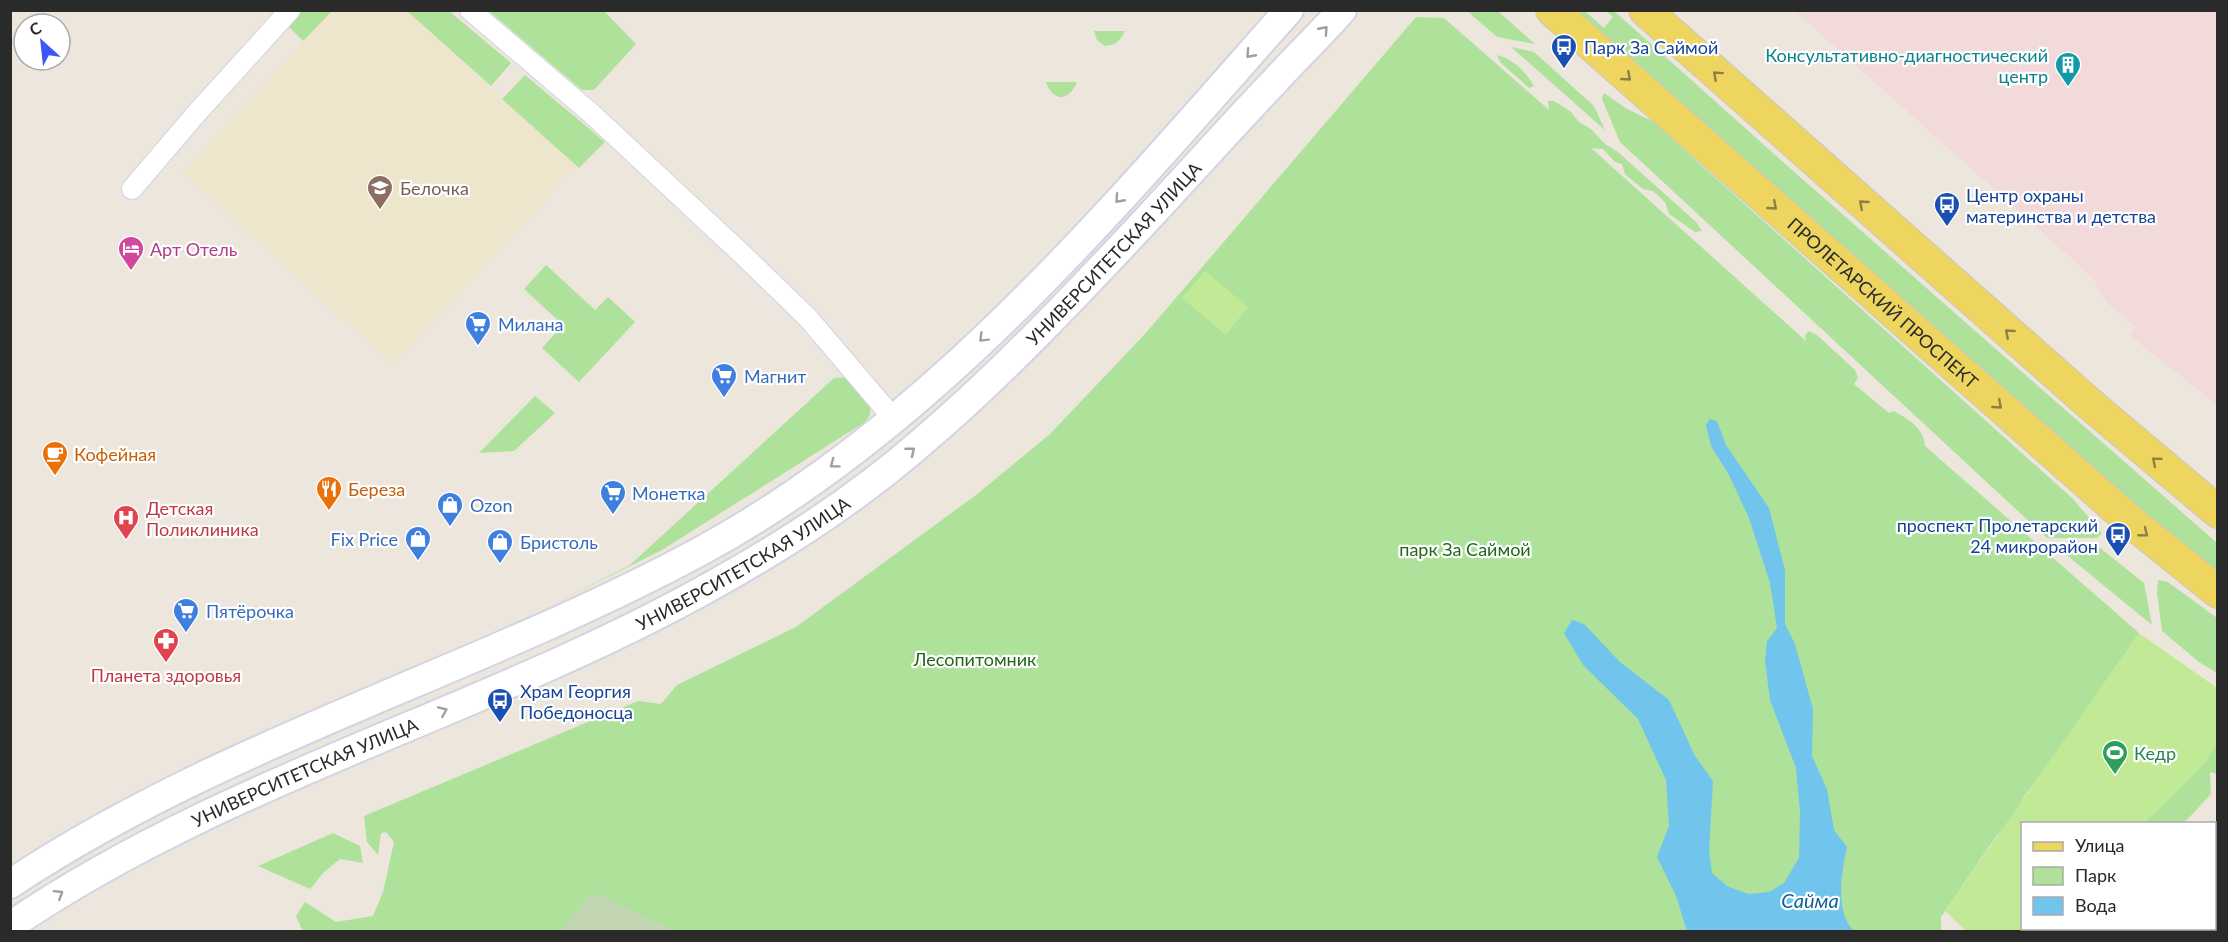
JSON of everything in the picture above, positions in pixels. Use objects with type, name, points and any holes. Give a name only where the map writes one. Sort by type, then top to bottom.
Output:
[{"type":"main road","name":"УНИВЕРСИТЕТСКАЯ УЛИЦА","points":[[10,884],[98,829],[168,792],[298,732],[549,625],[702,550],[804,488],[894,419],[955,366],[1069,254],[1289,10]]},
{"type":"main road","name":"УНИВЕРСИТЕТСКАЯ УЛИЦА","points":[[10,926],[96,872],[223,806],[632,628],[714,585],[818,521],[922,443],[1011,360],[1094,276],[1342,10]]},
{"type":"main road","name":"ПРОЛЕТАРСКИЙ ПРОСПЕКТ","points":[[1552,10],[2130,521],[2217,592]]},
{"type":"main road","points":[[1645,10],[2091,405],[2217,512]]},
{"type":"street","points":[[132,189],[290,10]]},
{"type":"street","points":[[470,10],[592,114],[742,254],[808,318],[894,419]]},
{"type":"shaded area","name":"Белочка","points":[[332,10],[407,11],[576,166],[393,365],[183,173]]},
{"type":"shaded area","points":[[1795,11],[2217,11],[2217,405],[2130,336],[2136,327],[2107,303],[2092,277]]},
{"type":"green space","points":[[302,11],[332,11],[303,41],[288,26]]},
{"type":"green space","points":[[407,11],[449,11],[511,63],[491,86]]},
{"type":"green space","points":[[489,11],[604,11],[636,44],[594,90],[582,90]]},
{"type":"green space","points":[[1467,11],[1498,11],[1535,44],[1497,37]]},
{"type":"green space","points":[[1577,11],[1585,11],[1604,28],[1613,17],[1606,11],[1614,11],[2217,543],[2217,576],[2190,556]]},
{"type":"green space","name":"парк За Саймой","points":[[1416,17],[1444,18],[1549,110],[1548,101],[1554,101],[1570,111],[1579,122],[1618,152],[1696,222],[1702,231],[1695,232],[1669,214],[1665,202],[1653,191],[1643,189],[1625,174],[1622,164],[1615,162],[1603,149],[1591,148],[1806,341],[1805,336],[1808,331],[1817,335],[1855,370],[1858,378],[1854,384],[1889,413],[1894,411],[1905,417],[1922,434],[1925,446],[2139,633],[2023,798],[2022,812],[1997,835],[1941,917],[1941,931],[303,932],[296,916],[305,902],[336,922],[373,916],[383,892],[394,842],[386,832],[381,833],[378,855],[367,842],[364,816],[638,701],[661,704],[677,685],[796,627],[976,495],[1049,435],[1145,334]]},
{"type":"green space","points":[[1094,31],[1125,31],[1117,42],[1105,46],[1097,40]]},
{"type":"green space","points":[[1511,47],[1534,52],[1594,106],[1605,130]]},
{"type":"green space","points":[[1497,55],[1518,67],[1534,86],[1529,88],[1500,62]]},
{"type":"green space","points":[[525,75],[605,142],[579,168],[502,99]]},
{"type":"green space","points":[[1046,82],[1077,82],[1070,93],[1062,97],[1053,94]]},
{"type":"green space","points":[[1604,93],[1627,109],[1652,121],[2072,498],[2102,533],[2097,538],[2047,538],[1620,142],[1602,99]]},
{"type":"green space","points":[[546,265],[595,310],[608,297],[635,322],[579,382],[542,348],[563,325],[524,289]]},
{"type":"green space","points":[[1205,271],[1248,307],[1226,335],[1182,298]]},
{"type":"green space","points":[[850,377],[870,404],[870,415],[865,422],[662,550],[558,602],[630,565],[834,378]]},
{"type":"green space","points":[[535,396],[555,413],[514,451],[479,453]]},
{"type":"green space","points":[[2058,548],[2100,548],[2144,583],[2152,625]]},
{"type":"green space","points":[[2158,580],[2168,582],[2217,618],[2217,673],[2199,662],[2162,631],[2157,593]]},
{"type":"green space","name":"Кедр","points":[[2139,633],[2217,688],[2217,743],[2205,763],[2146,822],[2021,822],[2021,930],[2093,931],[1966,931],[1945,911]]},
{"type":"green space","points":[[2217,733],[2217,774],[2210,772],[2211,794],[2185,822],[2056,822]]},
{"type":"green space","points":[[333,833],[360,846],[363,863],[340,859],[324,872],[310,889],[258,866]]},
{"type":"green space","points":[[2217,890],[2217,931],[2195,931],[2216,930]]},
{"type":"green space","points":[[593,893],[676,931],[559,931]]},
{"type":"water","name":"Сайма","points":[[1710,419],[1717,421],[1726,445],[1769,508],[1785,570],[1785,624],[1795,644],[1813,709],[1812,756],[1827,789],[1834,830],[1847,847],[1841,890],[1842,902],[1848,923],[1854,931],[1687,931],[1676,896],[1657,857],[1669,826],[1666,780],[1638,719],[1583,665],[1564,633],[1572,620],[1584,624],[1620,662],[1669,700],[1695,756],[1713,781],[1709,851],[1712,873],[1727,886],[1748,894],[1769,892],[1784,883],[1799,858],[1800,812],[1796,768],[1770,700],[1765,661],[1767,641],[1777,628],[1770,583],[1749,518],[1729,475],[1711,446],[1706,425]]},
{"type":"place","name":"Парк За Саймой","points":[[1564,70]]},
{"type":"place","name":"Консультативно-диагностический центр","points":[[2068,88]]},
{"type":"place","name":"Белочка","points":[[380,211]]},
{"type":"place","name":"Центр охраны материнства и детства","points":[[1947,228]]},
{"type":"place","name":"Арт Отель","points":[[131,272]]},
{"type":"place","name":"Милана","points":[[478,347]]},
{"type":"place","name":"Магнит","points":[[724,399]]},
{"type":"place","name":"Кофейная","points":[[55,477]]},
{"type":"place","name":"Береза","points":[[329,512]]},
{"type":"place","name":"Монетка","points":[[613,516]]},
{"type":"place","name":"Ozon","points":[[450,528]]},
{"type":"place","name":"Детская Поликлиника","points":[[126,541]]},
{"type":"place","name":"проспект Пролетарский 24 микрорайон","points":[[2118,558]]},
{"type":"place","name":"Fix Price","points":[[418,562]]},
{"type":"place","name":"Бристоль","points":[[500,565]]},
{"type":"place","name":"Пятёрочка","points":[[186,634]]},
{"type":"place","name":"Планета здоровья","points":[[166,664]]},
{"type":"place","name":"Храм Георгия Победоносца","points":[[500,724]]},
{"type":"place","name":"Кедр","points":[[2115,776]]},
{"type":"park label","name":"Лесопитомник","points":[[975,659]]}]
